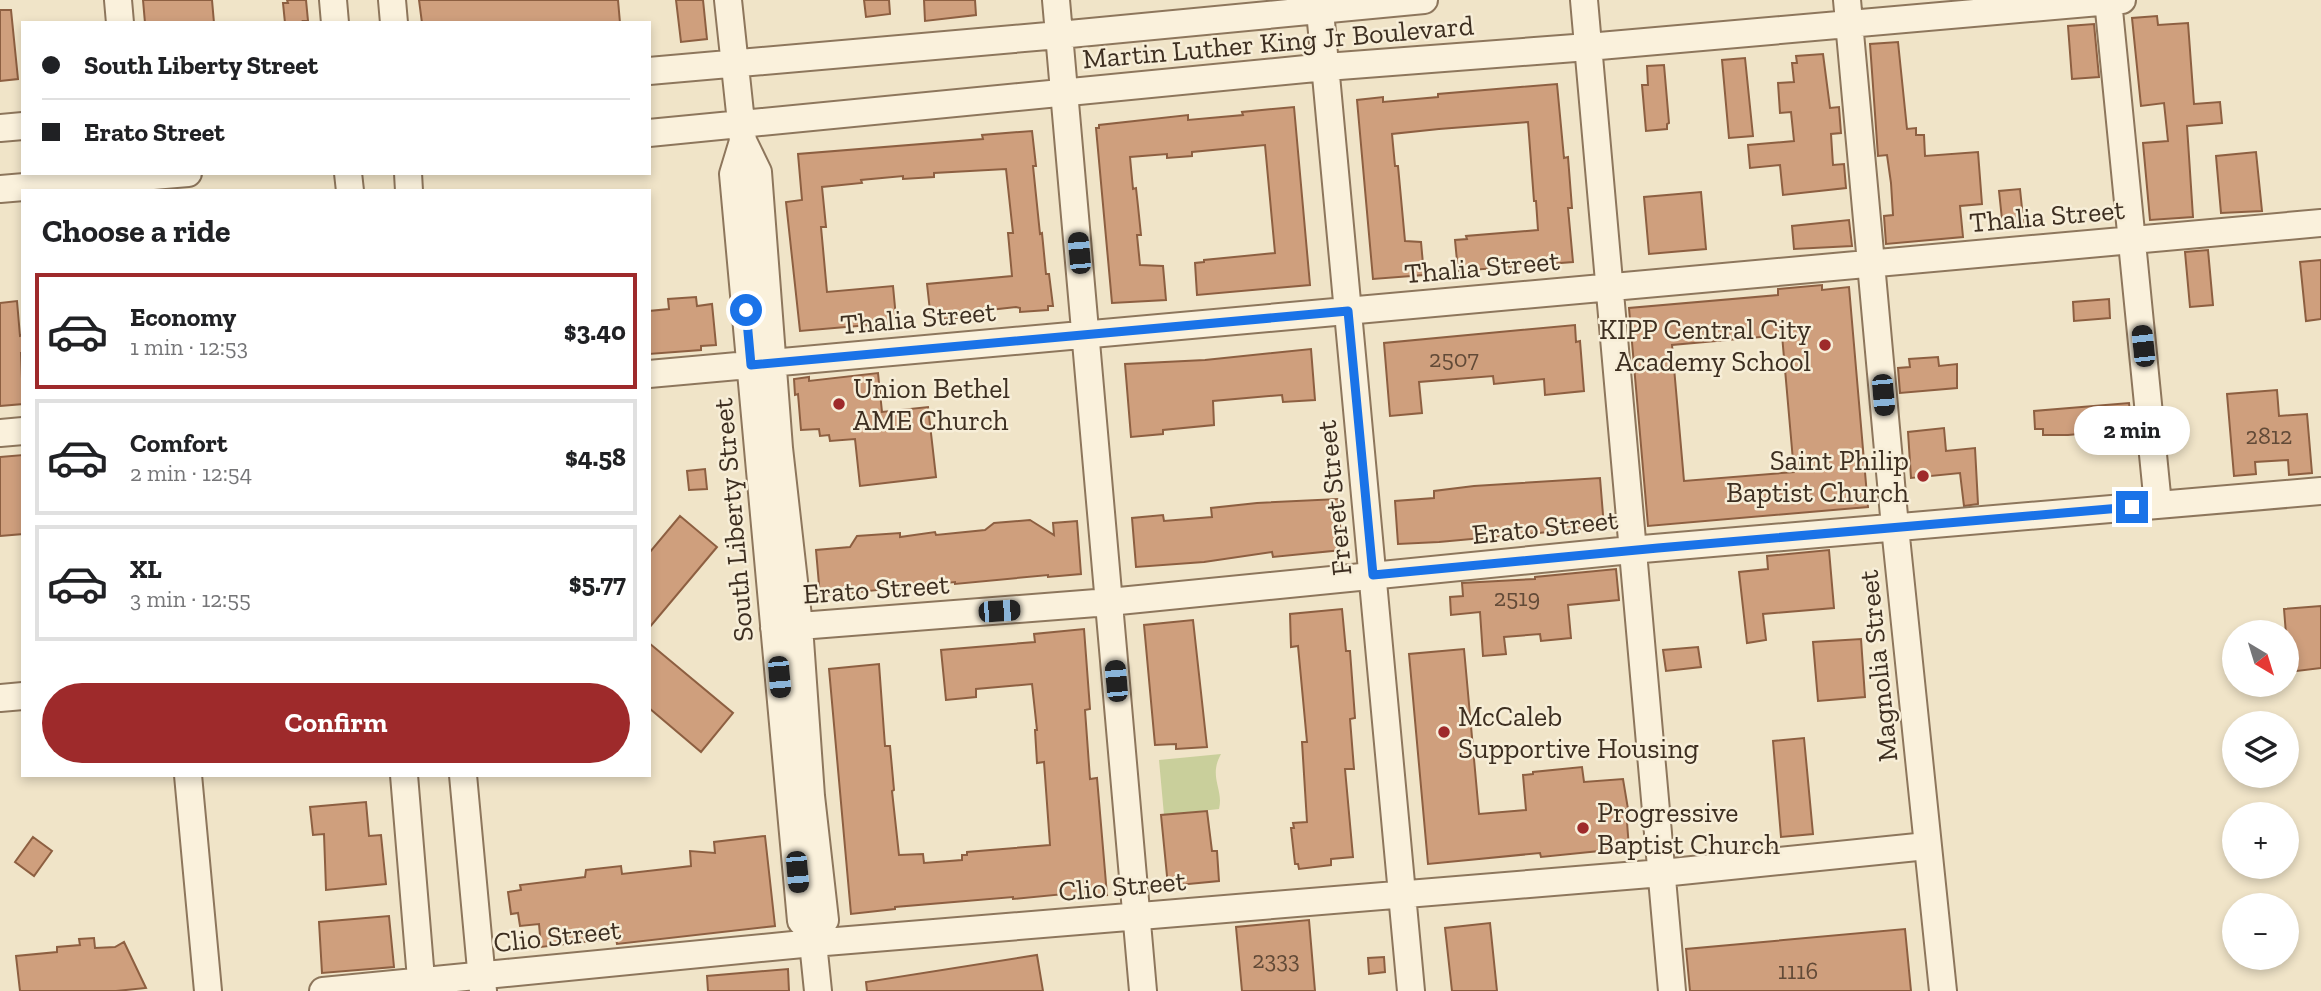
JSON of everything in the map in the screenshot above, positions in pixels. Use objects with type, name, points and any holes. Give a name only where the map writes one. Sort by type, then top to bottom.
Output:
[{"type":"street","points":[[118,0],[120,21]]},
{"type":"street","points":[[333,0],[335,21]]},
{"type":"street","points":[[392,0],[394,21]]},
{"type":"street","name":"South Liberty Street","points":[[728,0],[743,133],[758,172],[761,364],[779,448],[787,627],[825,920],[812,938],[818,991]]},
{"type":"street","points":[[1056,0],[1143,991]]},
{"type":"street","name":"Martin Luther King Jr Boulevard","points":[[651,71],[1059,36],[1320,5],[1424,0]]},
{"type":"street","points":[[1584,0],[1672,991]]},
{"type":"street","points":[[2112,0],[2158,505]]},
{"type":"street","name":"Martin Luther King Jr Boulevard","points":[[651,133],[743,133],[1065,93],[1326,67],[1588,47],[1847,12],[2112,0]]},
{"type":"street","name":"Freret Street","points":[[1320,5],[1410,991]]},
{"type":"street","name":"Magnolia Street","points":[[1847,12],[1895,527],[1943,991]]},
{"type":"street","points":[[0,128],[21,126]]},
{"type":"street","points":[[0,189],[173,175]]},
{"type":"street","name":"Thalia Street","points":[[651,374],[2321,223]]},
{"type":"street","points":[[0,433],[21,430]]},
{"type":"street","name":"Erato Street","points":[[787,627],[1109,602],[1631,550],[2321,491]]},
{"type":"street","points":[[0,698],[21,696]]},
{"type":"street","points":[[188,777],[208,991]]},
{"type":"street","points":[[404,777],[422,986]]},
{"type":"street","points":[[463,777],[482,983]]},
{"type":"street","name":"Clio Street","points":[[323,991],[482,983],[812,938],[1137,917],[1661,873],[1927,846]]},
{"type":"green space","points":[[1221,754],[1216,769],[1219,809],[1164,815],[1159,760]]},
{"type":"building","points":[[143,0],[212,0],[214,21],[145,21]]},
{"type":"building","points":[[287,0],[306,0],[308,21],[285,21],[283,3],[288,3]]},
{"type":"building","points":[[419,0],[618,0],[620,21],[422,21]]},
{"type":"building","points":[[676,0],[703,0],[707,39],[681,42]]},
{"type":"building","points":[[864,0],[889,0],[890,14],[866,17]]},
{"type":"building","points":[[924,0],[975,0],[976,15],[925,21]]},
{"type":"building","points":[[0,10],[11,10],[18,79],[0,81]]},
{"type":"building","points":[[2157,16],[2158,25],[2188,23],[2194,104],[2220,102],[2222,123],[2187,126],[2193,217],[2150,220],[2143,143],[2168,141],[2164,103],[2141,106],[2132,18]]},
{"type":"building","points":[[2094,24],[2099,77],[2072,79],[2068,26]]},
{"type":"building","points":[[1898,42],[1907,129],[1916,128],[1916,135],[1924,135],[1925,156],[1978,152],[1982,204],[1960,206],[1963,237],[1886,244],[1884,216],[1893,215],[1891,183],[1887,155],[1878,156],[1870,44]]},
{"type":"building","points":[[1823,54],[1830,108],[1839,107],[1841,133],[1831,134],[1833,165],[1844,164],[1846,188],[1783,195],[1780,165],[1750,168],[1748,145],[1794,141],[1791,112],[1780,113],[1778,83],[1794,82],[1792,63],[1797,63],[1796,56]]},
{"type":"building","points":[[1745,58],[1753,136],[1729,138],[1722,60]]},
{"type":"building","points":[[1664,65],[1669,123],[1667,129],[1646,131],[1642,85],[1648,85],[1647,66]]},
{"type":"building","points":[[1557,84],[1564,158],[1568,157],[1572,208],[1568,208],[1573,262],[1458,271],[1455,240],[1467,239],[1466,236],[1538,230],[1528,122],[1439,129],[1392,134],[1405,241],[1421,242],[1424,275],[1373,279],[1357,100],[1383,97],[1383,102],[1438,97],[1438,94]]},
{"type":"building","points":[[1294,107],[1310,285],[1197,295],[1195,263],[1275,253],[1265,145],[1192,152],[1192,156],[1167,158],[1167,154],[1130,157],[1141,235],[1137,235],[1140,265],[1163,266],[1166,300],[1112,303],[1096,128],[1099,128],[1099,125],[1188,115],[1188,120]]},
{"type":"building","points":[[1032,131],[1040,234],[1042,233],[1046,274],[1049,274],[1053,306],[1048,306],[1048,310],[1020,312],[1020,308],[1016,307],[981,311],[981,316],[931,320],[927,284],[1012,276],[1008,233],[1013,233],[1006,169],[934,173],[934,177],[903,179],[903,176],[861,180],[862,183],[822,187],[826,227],[821,227],[827,292],[893,286],[896,318],[892,319],[892,323],[800,331],[786,202],[802,200],[798,154],[983,139],[982,135]]},
{"type":"building","points":[[2256,152],[2262,211],[2221,213],[2216,156]]},
{"type":"building","points":[[2020,189],[2024,227],[2003,229],[1999,191]]},
{"type":"building","points":[[1701,192],[1706,249],[1649,254],[1644,197]]},
{"type":"building","points":[[1849,220],[1852,246],[1794,249],[1792,226]]},
{"type":"building","points":[[2208,250],[2213,305],[2190,307],[2185,252]]},
{"type":"building","points":[[2321,260],[2321,319],[2306,321],[2300,262]]},
{"type":"building","points":[[1822,285],[1822,290],[1849,287],[1868,507],[1648,526],[1629,308],[1778,295],[1778,289]],"holes":[[[1782,335],[1794,472],[1684,481],[1672,345]]]},
{"type":"building","points":[[696,297],[697,306],[712,304],[716,345],[701,346],[701,350],[651,354],[651,311],[669,309],[668,299]]},
{"type":"building","points":[[2109,299],[2110,318],[2074,321],[2073,302]]},
{"type":"building","points":[[17,301],[21,336],[21,404],[0,406],[0,303]]},
{"type":"building","points":[[1575,325],[1576,342],[1580,341],[1584,391],[1545,395],[1544,379],[1494,384],[1493,376],[1419,382],[1422,413],[1390,416],[1384,343]]},
{"type":"building","points":[[1311,349],[1315,400],[1283,402],[1282,395],[1213,401],[1214,425],[1163,430],[1163,434],[1131,437],[1125,364],[1205,360]]},
{"type":"building","points":[[1938,357],[1939,366],[1957,364],[1957,388],[1900,393],[1898,368],[1910,367],[1909,359]]},
{"type":"building","points":[[878,373],[882,412],[928,407],[936,477],[860,486],[855,439],[830,441],[829,435],[820,436],[819,429],[801,430],[794,379],[809,377],[809,381]]},
{"type":"building","points":[[2277,390],[2279,416],[2307,414],[2312,473],[2289,475],[2288,460],[2255,462],[2256,474],[2234,476],[2227,394]]},
{"type":"building","points":[[2129,403],[2132,429],[2043,435],[2043,429],[2035,429],[2034,411]]},
{"type":"building","name":"Saint Philip Baptist Church","points":[[1944,428],[1946,451],[1975,448],[1978,504],[1964,506],[1960,473],[1911,478],[1908,432]]},
{"type":"building","points":[[21,455],[21,534],[0,536],[0,457]]},
{"type":"building","points":[[705,469],[707,489],[689,490],[687,471]]},
{"type":"building","points":[[1600,478],[1604,527],[1398,544],[1395,501],[1434,498],[1434,491],[1474,486]]},
{"type":"building","points":[[1338,499],[1342,550],[1273,557],[1272,552],[1204,562],[1136,567],[1132,518],[1163,515],[1164,521],[1212,517],[1211,508]]},
{"type":"building","points":[[680,516],[717,547],[651,626],[651,551]]},
{"type":"building","points":[[1030,520],[1054,535],[1053,523],[1077,521],[1081,574],[955,582],[820,596],[816,550],[850,547],[857,536],[900,533],[900,537],[935,532],[936,535],[985,530],[994,523]]},
{"type":"building","points":[[1829,550],[1834,608],[1763,614],[1766,640],[1747,643],[1739,572],[1768,569],[1767,556]]},
{"type":"building","points":[[1616,569],[1619,600],[1568,605],[1571,638],[1541,641],[1540,634],[1504,637],[1506,654],[1483,656],[1480,612],[1451,615],[1450,597],[1463,596],[1462,583],[1535,579]]},
{"type":"building","points":[[2321,606],[2321,668],[2300,671],[2300,620],[2285,620],[2284,609]]},
{"type":"building","points":[[1342,609],[1346,651],[1350,651],[1355,718],[1350,719],[1354,769],[1345,769],[1353,857],[1331,859],[1331,865],[1299,869],[1298,864],[1295,864],[1291,828],[1294,828],[1293,823],[1307,822],[1302,742],[1307,742],[1298,646],[1291,647],[1290,614]]},
{"type":"building","points":[[1193,620],[1207,747],[1176,749],[1176,744],[1155,745],[1144,625]]},
{"type":"building","points":[[1084,629],[1090,709],[1085,710],[1090,779],[1097,778],[1107,895],[1064,899],[1064,894],[1013,897],[895,907],[851,914],[829,669],[879,664],[885,746],[890,746],[899,855],[923,854],[924,863],[962,860],[962,855],[967,855],[967,852],[1050,845],[1044,762],[1037,763],[1032,684],[976,689],[976,697],[946,700],[941,650],[1035,642],[1034,634]]},
{"type":"building","points":[[1861,639],[1865,697],[1818,701],[1813,642]]},
{"type":"building","points":[[651,645],[733,713],[701,752],[651,710]]},
{"type":"building","points":[[1698,647],[1701,667],[1666,671],[1663,650]]},
{"type":"building","name":"McCaleb Supportive Housing","points":[[1464,649],[1479,814],[1526,810],[1523,775],[1582,767],[1584,782],[1623,779],[1628,809],[1629,848],[1428,864],[1409,654]]},
{"type":"building","points":[[1804,738],[1813,834],[1781,837],[1773,741]]},
{"type":"building","points":[[366,802],[369,836],[381,835],[386,884],[326,890],[324,834],[313,835],[310,807]]},
{"type":"building","points":[[1207,811],[1212,851],[1217,851],[1219,881],[1168,886],[1161,815]]},
{"type":"building","points":[[765,836],[775,926],[617,944],[616,938],[541,947],[539,924],[520,926],[518,913],[511,914],[508,892],[521,890],[520,885],[585,877],[586,870],[621,866],[622,874],[691,866],[690,851],[715,853],[714,842]]},
{"type":"building","points":[[33,837],[52,851],[34,876],[15,862]]},
{"type":"building","points":[[389,916],[394,967],[322,973],[319,922]]},
{"type":"building","points":[[1309,920],[1315,991],[1242,991],[1236,927]]},
{"type":"building","points":[[1490,923],[1497,991],[1452,991],[1445,928]]},
{"type":"building","points":[[1905,929],[1911,991],[1690,991],[1686,949]]},
{"type":"building","points":[[94,938],[95,948],[115,947],[124,942],[146,988],[116,991],[20,991],[16,956],[57,952],[57,947],[80,945],[79,939]]},
{"type":"building","points":[[1037,955],[1043,991],[867,991],[866,982]]},
{"type":"building","points":[[1384,957],[1385,972],[1369,974],[1368,958]]},
{"type":"building","points":[[788,969],[789,991],[708,991],[707,976]]},
{"type":"place","name":"KIPP Central City Academy School","points":[[1825,345]]},
{"type":"place","name":"Union Bethel AME Church","points":[[839,404]]},
{"type":"place","name":"Saint Philip Baptist Church","points":[[1923,476]]},
{"type":"place","name":"McCaleb Supportive Housing","points":[[1444,732]]},
{"type":"place","name":"Progressive Baptist Church","points":[[1583,828]]},
{"type":"route","points":[[746,310],[751,365],[1348,311],[1373,575],[2132,507]]}]
